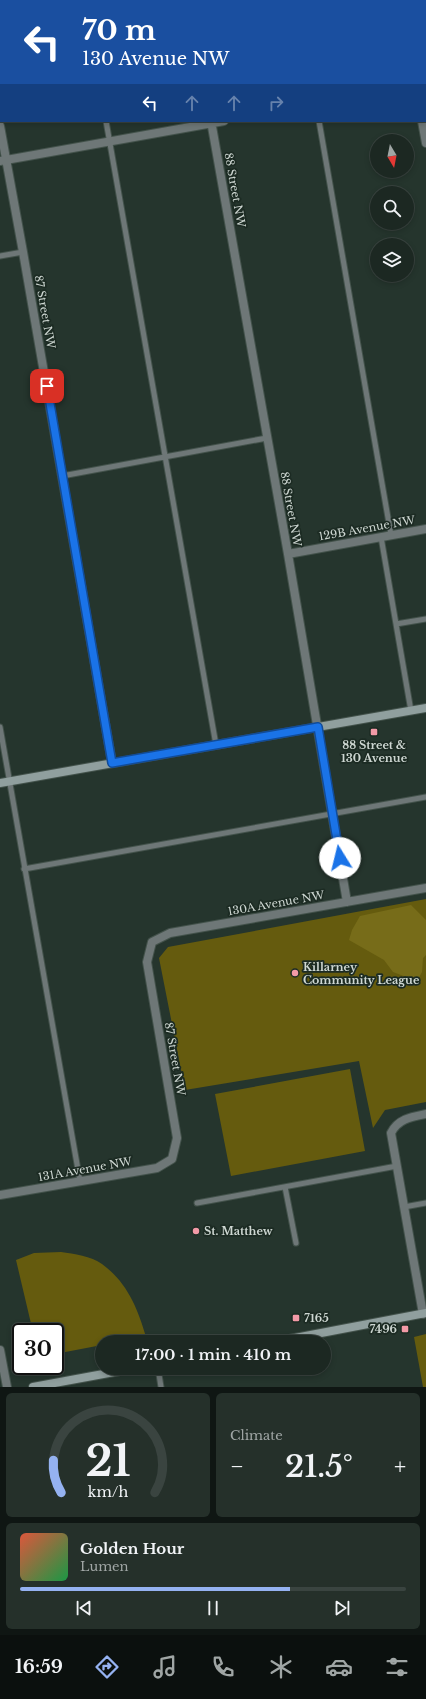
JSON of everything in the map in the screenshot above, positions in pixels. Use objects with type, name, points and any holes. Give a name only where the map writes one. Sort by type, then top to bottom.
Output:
[{"type":"street","points":[[3,160],[109,142],[212,122]]},
{"type":"street","name":"88 Street NW","points":[[212,122],[318,727],[347,902]]},
{"type":"street","points":[[422,122],[426,143]]},
{"type":"street","name":"87 Street NW","points":[[0,126],[3,160],[23,252],[112,763]]},
{"type":"street","name":"129B Avenue NW","points":[[288,554],[426,529]]},
{"type":"street","points":[[0,783],[426,708]]},
{"type":"street","name":"130A Avenue NW","points":[[147,962],[152,942],[170,933],[426,888]]},
{"type":"street","name":"87 Street NW","points":[[147,962],[177,1138],[172,1159]]},
{"type":"street","points":[[310,1335],[425,1313],[422,1289],[404,1207],[391,1133],[395,1126],[406,1118],[426,1114]]},
{"type":"street","name":"131A Avenue NW","points":[[0,1196],[157,1168],[172,1159]]},
{"type":"street","points":[[0,1350],[1,1369],[7,1387]]},
{"type":"street","points":[[33,1387],[98,1375]]},
{"type":"lane","points":[[106,122],[216,745]]},
{"type":"lane","points":[[318,122],[391,535]]},
{"type":"lane","points":[[0,256],[23,252]]},
{"type":"lane","points":[[62,476],[267,438]]},
{"type":"lane","points":[[381,537],[411,710]]},
{"type":"lane","points":[[396,624],[426,619]]},
{"type":"lane","points":[[0,727],[80,1181]]},
{"type":"lane","points":[[24,869],[426,797]]},
{"type":"lane","points":[[197,1203],[397,1166]]},
{"type":"lane","points":[[285,1187],[296,1243]]},
{"type":"lane","points":[[404,1207],[426,1203]]},
{"type":"lane","points":[[159,1375],[161,1387]]},
{"type":"shaded area","points":[[426,899],[426,1102],[385,1110],[373,1128],[359,1061],[185,1090],[159,958],[168,947]]},
{"type":"shaded area","points":[[411,905],[426,920],[426,955],[423,958],[422,972],[417,981],[393,972],[384,960],[349,940],[352,930],[360,916]]},
{"type":"shaded area","points":[[350,1069],[365,1151],[231,1176],[215,1094]]},
{"type":"shaded area","points":[[61,1252],[98,1261],[111,1271],[125,1288],[135,1306],[145,1335],[95,1335],[95,1346],[64,1352],[64,1323],[31,1323],[16,1260],[34,1253]]},
{"type":"shaded area","points":[[426,1334],[426,1387],[423,1387],[414,1337]]},
{"type":"place","name":"88 Street & 130 Avenue","points":[[374,732]]},
{"type":"place","name":"Killarney Community League","points":[[295,973]]},
{"type":"place","name":"St. Matthew","points":[[196,1231]]},
{"type":"place","name":"7165","points":[[296,1318]]},
{"type":"place","name":"7496","points":[[405,1329]]},
{"type":"route","points":[[47,386],[112,763],[318,727],[340,858]]}]
